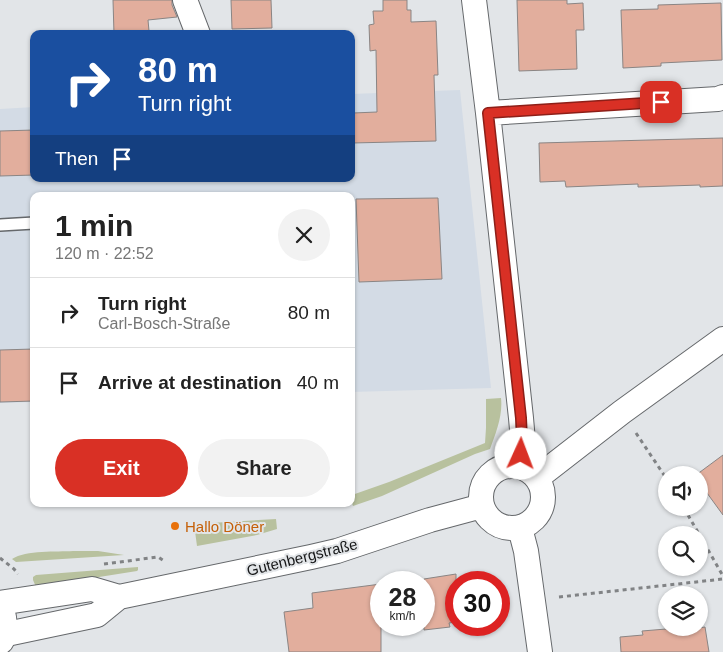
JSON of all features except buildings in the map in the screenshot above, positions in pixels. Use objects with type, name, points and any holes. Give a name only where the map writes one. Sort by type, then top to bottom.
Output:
[{"type":"street","points":[[185,0],[196,30]]},
{"type":"street","points":[[474,0],[488,113],[522,441],[528,472]]},
{"type":"street","points":[[488,113],[718,99],[723,97]]},
{"type":"street","points":[[528,472],[622,412],[723,339]]},
{"type":"street","points":[[508,466],[528,472],[542,487],[544,497],[542,508],[537,517],[520,528],[510,529],[501,527],[486,515],[482,506],[480,496],[483,485],[497,469],[508,466]]},
{"type":"street","name":"Gutenbergstraße","points":[[1,628],[97,615],[119,597],[337,551],[430,520],[482,506]]},
{"type":"street","points":[[520,528],[534,600],[540,652]]},
{"type":"street","name":"Gutenbergstraße","points":[[0,603],[92,589],[119,597]]},
{"type":"lane","points":[[0,226],[30,223]]},
{"type":"path","points":[[622,412],[658,466]]},
{"type":"path","points":[[534,600],[723,578],[688,516]]},
{"type":"shaded area","points":[[460,90],[491,388],[355,392],[355,192],[30,192],[30,402],[0,403],[0,109],[30,107],[30,182],[355,182],[355,94]]},
{"type":"green space","points":[[501,398],[500,417],[490,449],[382,496],[355,505],[355,494],[485,443],[486,399]]},
{"type":"green space","points":[[276,519],[277,529],[257,535],[197,546],[194,524]]},
{"type":"green space","points":[[98,551],[124,555],[16,562],[12,559],[33,553]]},
{"type":"green space","points":[[138,567],[137,571],[36,587],[33,580],[33,577],[36,575]]},
{"type":"place","name":"Hallo Döner","points":[[175,526]]},
{"type":"route","points":[[521,454],[521,418],[488,113],[661,102]]}]
